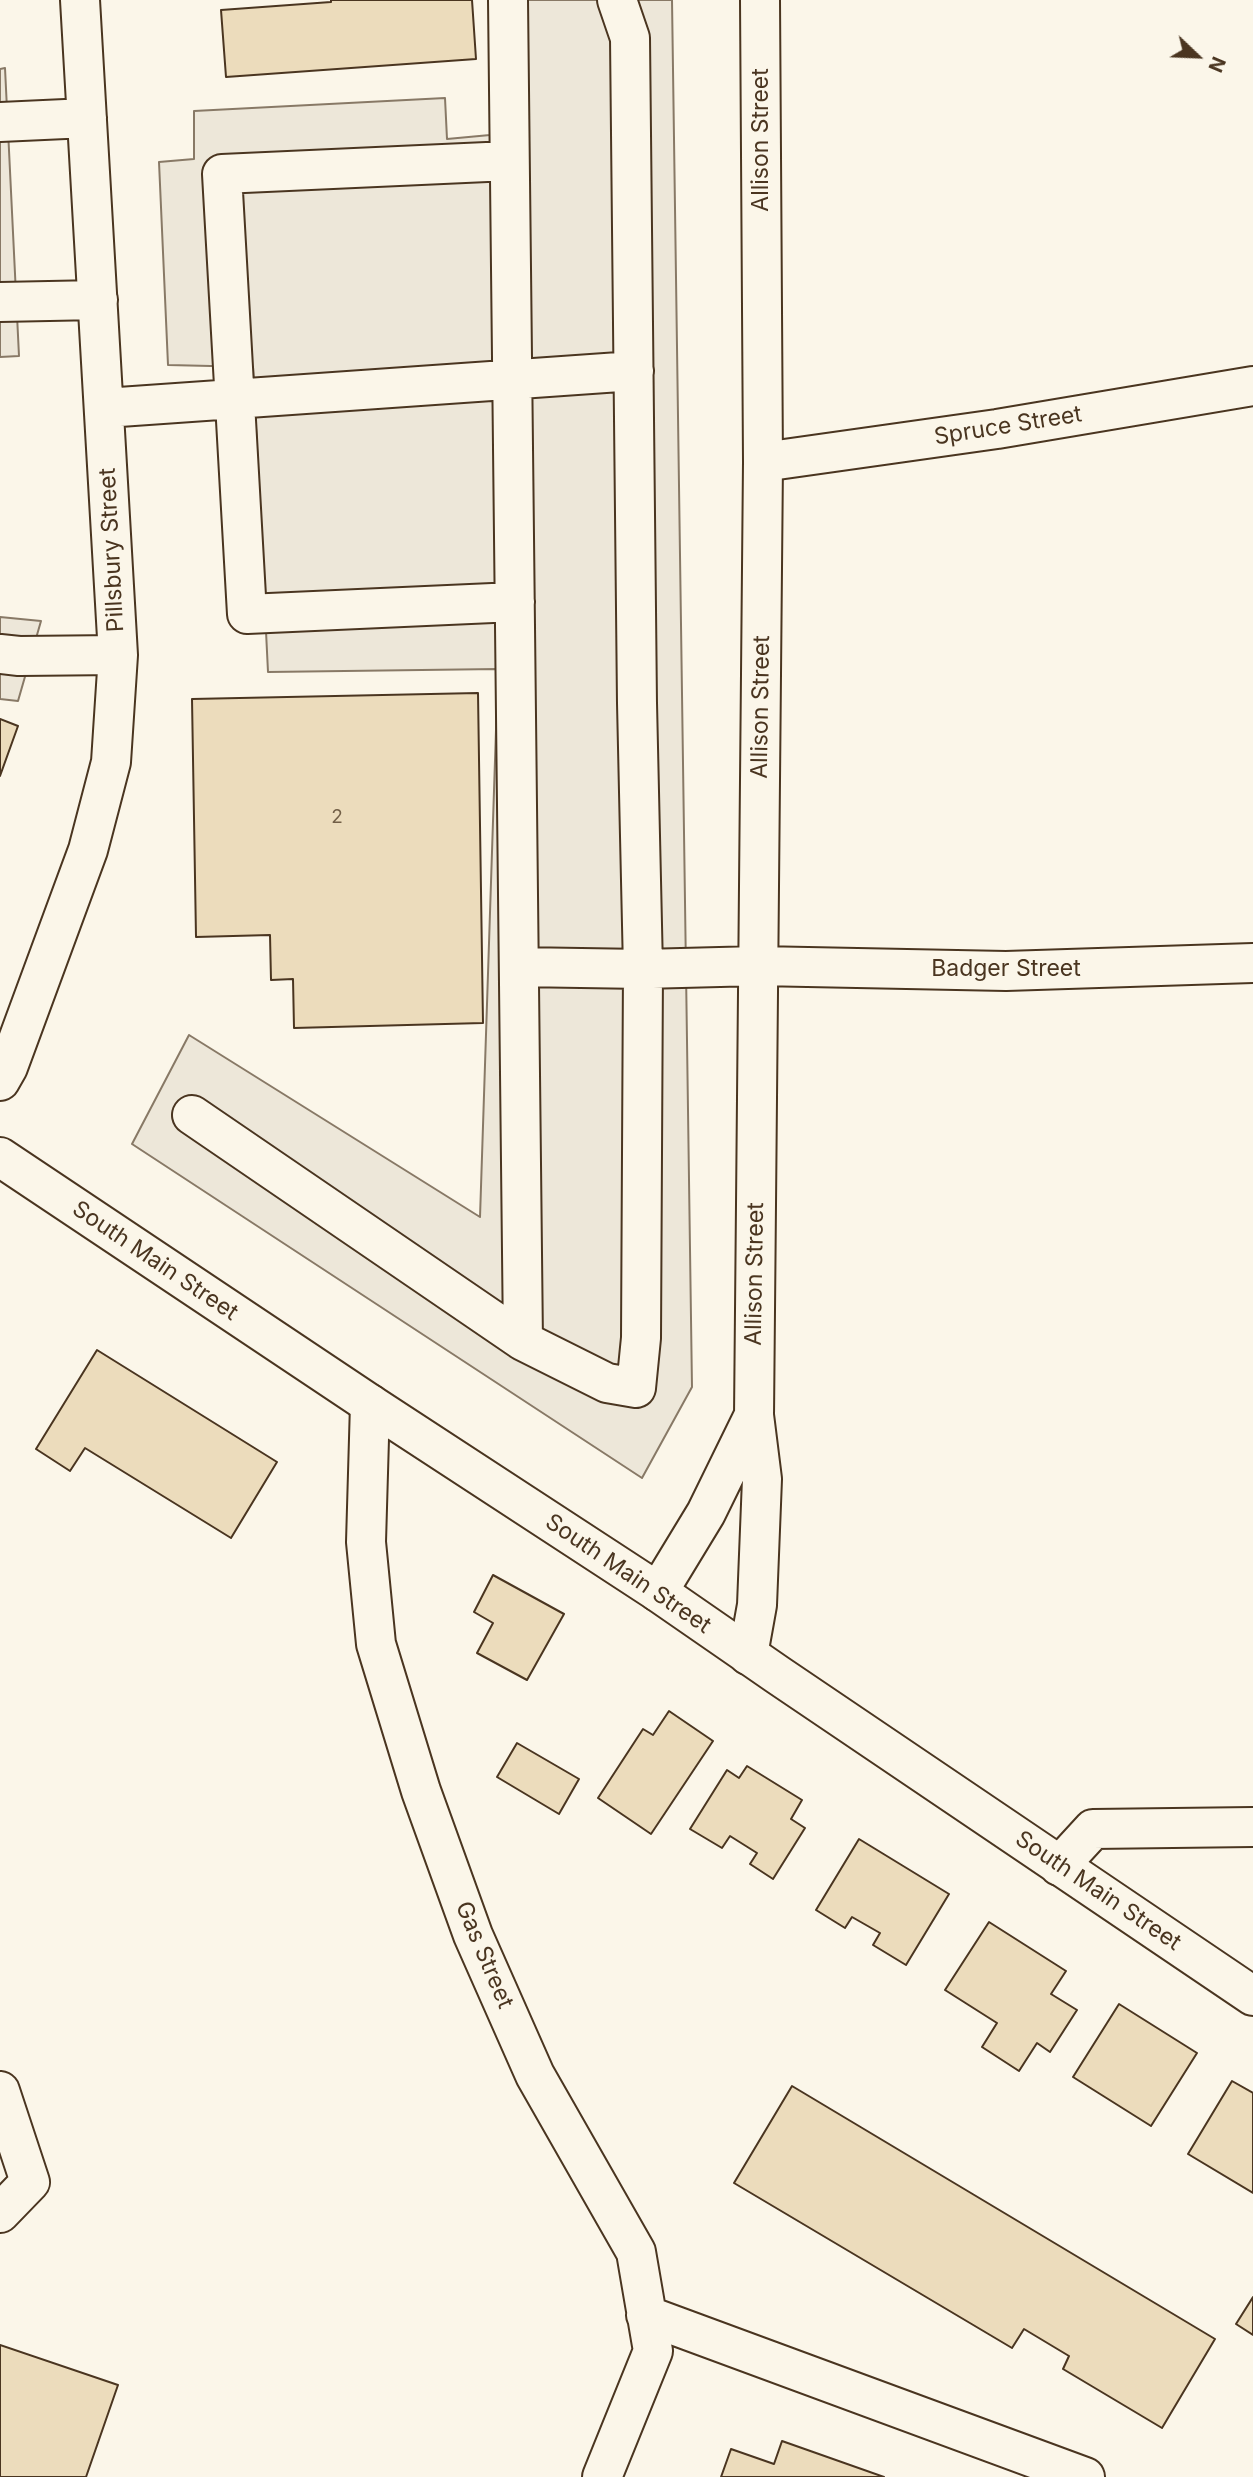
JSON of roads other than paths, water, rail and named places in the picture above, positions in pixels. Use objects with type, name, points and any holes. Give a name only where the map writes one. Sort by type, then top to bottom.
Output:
[{"type":"street","name":"Pillsbury Street","points":[[0,1081],[8,1066],[88,850],[111,762],[118,655],[80,0]]},
{"type":"street","points":[[509,0],[523,1341]]},
{"type":"street","points":[[192,1115],[523,1341],[607,1384],[636,1388],[641,1338],[643,969],[637,716],[630,37],[617,0]]},
{"type":"street","name":"Allison Street","points":[[748,1655],[757,1605],[762,1479],[754,1415],[763,462],[760,0]]},
{"type":"street","points":[[0,122],[87,118]]},
{"type":"street","points":[[509,160],[222,174],[247,614],[515,602]]},
{"type":"street","points":[[0,302],[98,300]]},
{"type":"street","points":[[105,408],[634,372]]},
{"type":"street","name":"Spruce Street","points":[[763,462],[997,429],[1253,386]]},
{"type":"street","points":[[10,655],[118,655]]},
{"type":"street","name":"Badger Street","points":[[519,967],[643,969],[758,966],[1006,971],[1253,963]]},
{"type":"street","name":"South Main Street","points":[[0,1157],[658,1592],[1253,1996]]},
{"type":"street","name":"Gas Street","points":[[370,1404],[366,1542],[376,1644],[421,1790],[473,1935],[535,2075],[636,2252],[653,2351],[602,2477]]},
{"type":"street","name":"Allison Street","points":[[658,1592],[706,1513],[754,1415]]},
{"type":"street","points":[[1059,1866],[1093,1829],[1253,1827]]},
{"type":"street","points":[[0,2091],[30,2182],[0,2213]]},
{"type":"street","points":[[646,2315],[1085,2477]]}]
